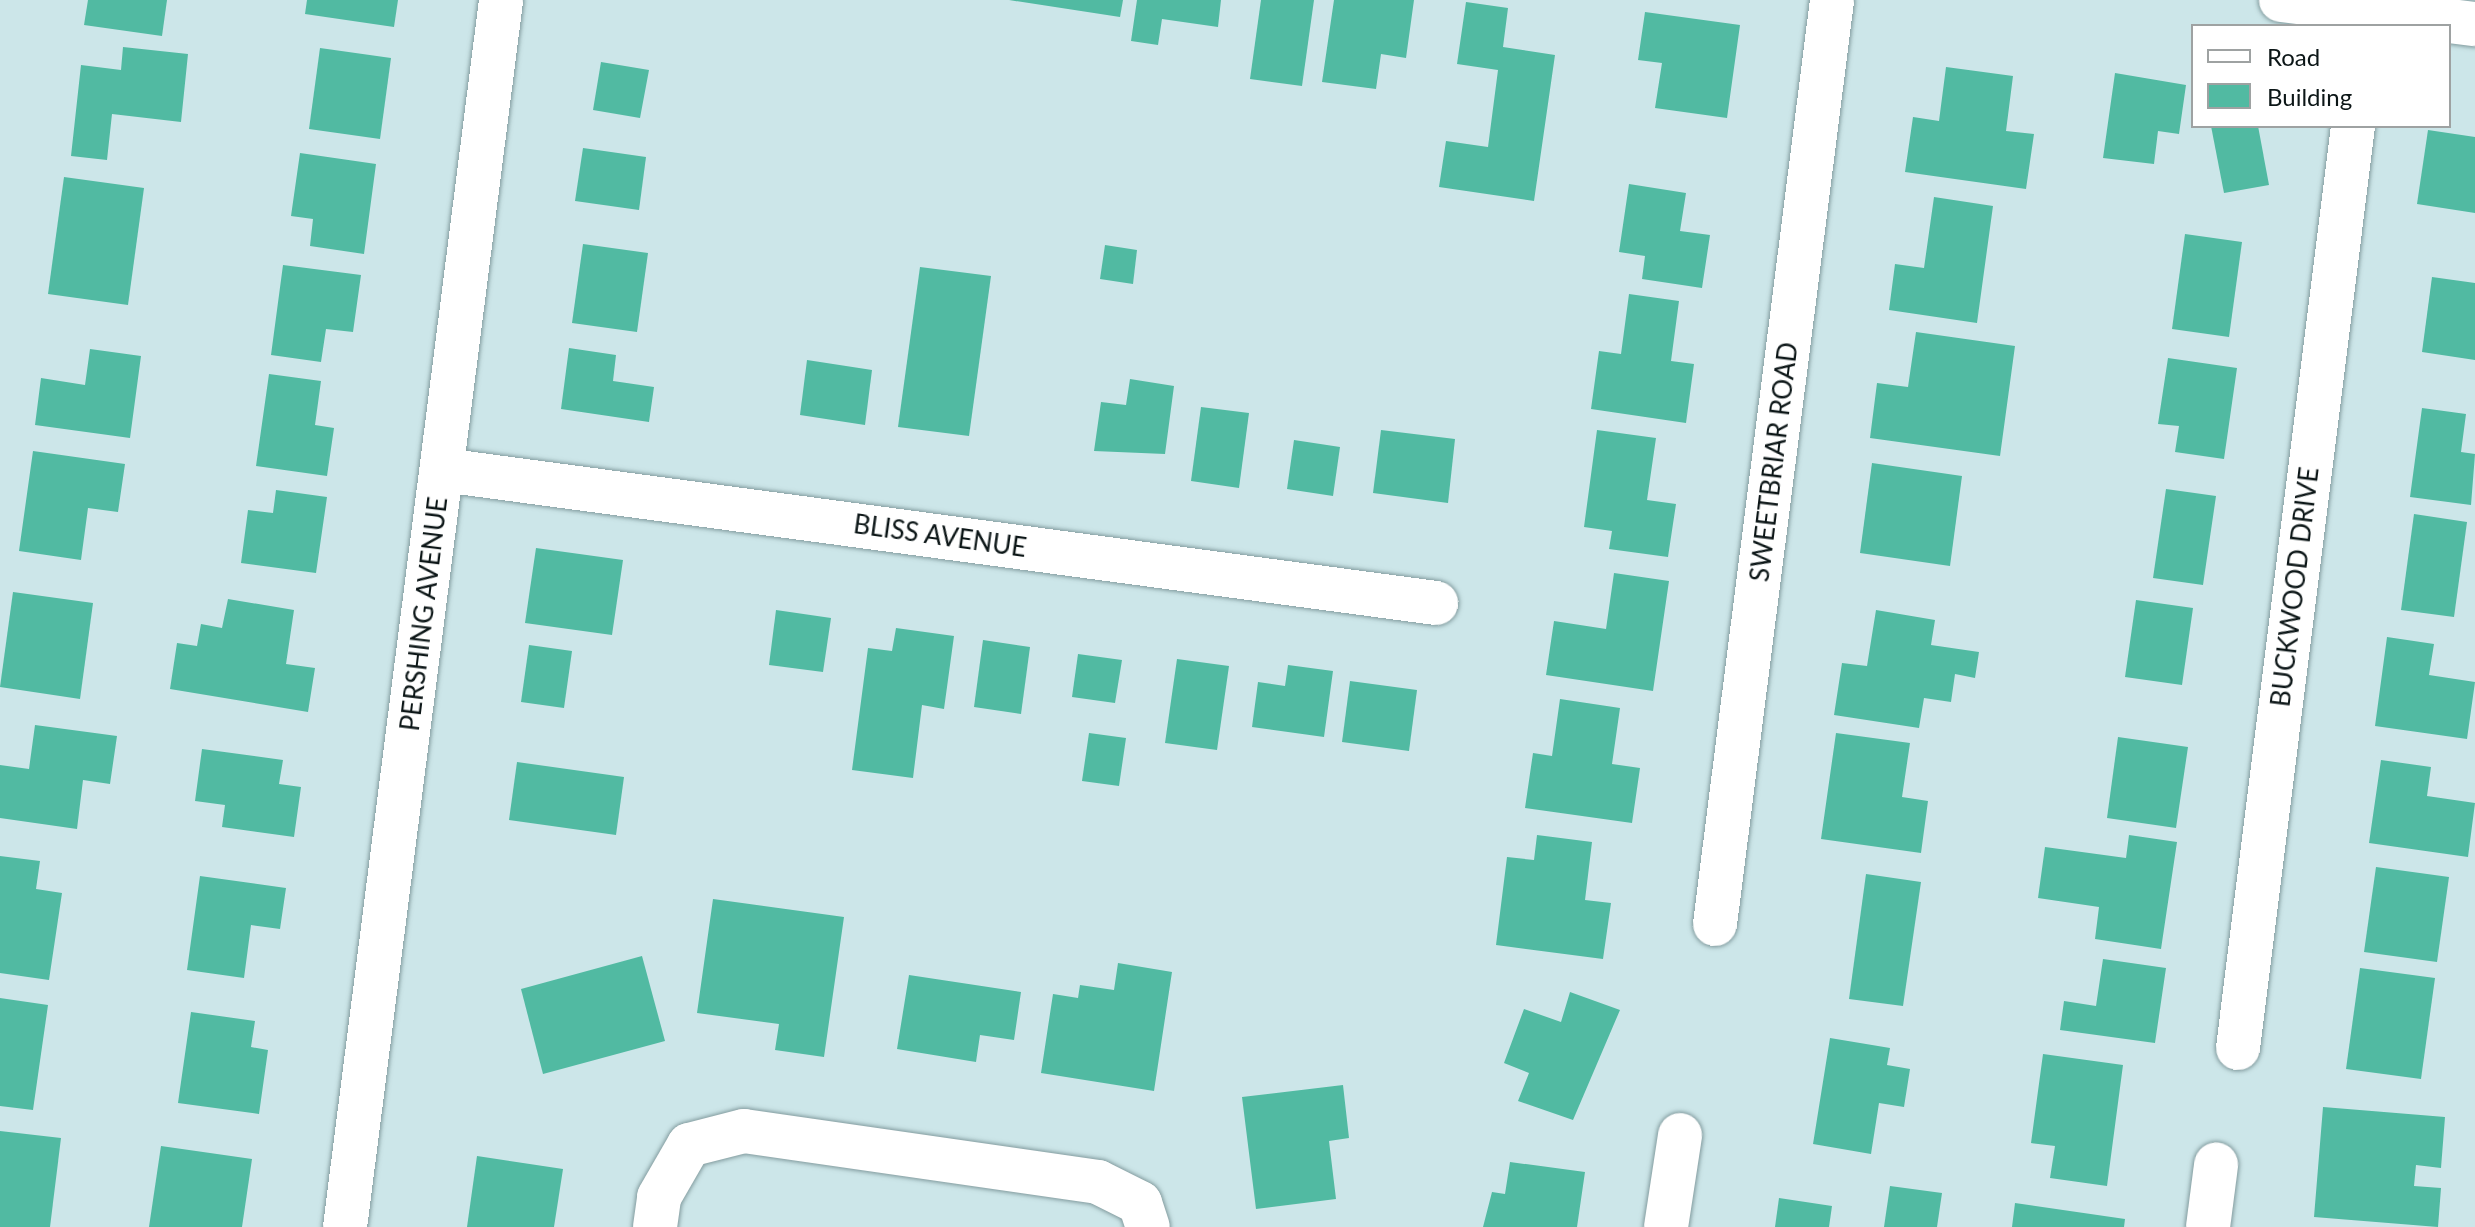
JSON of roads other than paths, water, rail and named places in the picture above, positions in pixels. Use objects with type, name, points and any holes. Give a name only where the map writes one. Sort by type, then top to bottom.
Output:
[{"type":"street","name":"PERSHING AVENUE","points":[[345,1227],[501,0]]},
{"type":"street","name":"SWEETBRIAR ROAD","points":[[1715,924],[1832,0]]},
{"type":"street","points":[[2281,0],[2475,24]]},
{"type":"street","name":"BUCKWOOD DRIVE","points":[[2238,1048],[2353,128]]},
{"type":"street","name":"BLISS AVENUE","points":[[443,470],[1436,603]]},
{"type":"street","points":[[655,1227],[659,1197],[689,1145],[744,1131],[1098,1182],[1140,1203],[1148,1227]]},
{"type":"street","points":[[1666,1227],[1680,1135]]},
{"type":"street","points":[[2208,1227],[2216,1165]]}]
